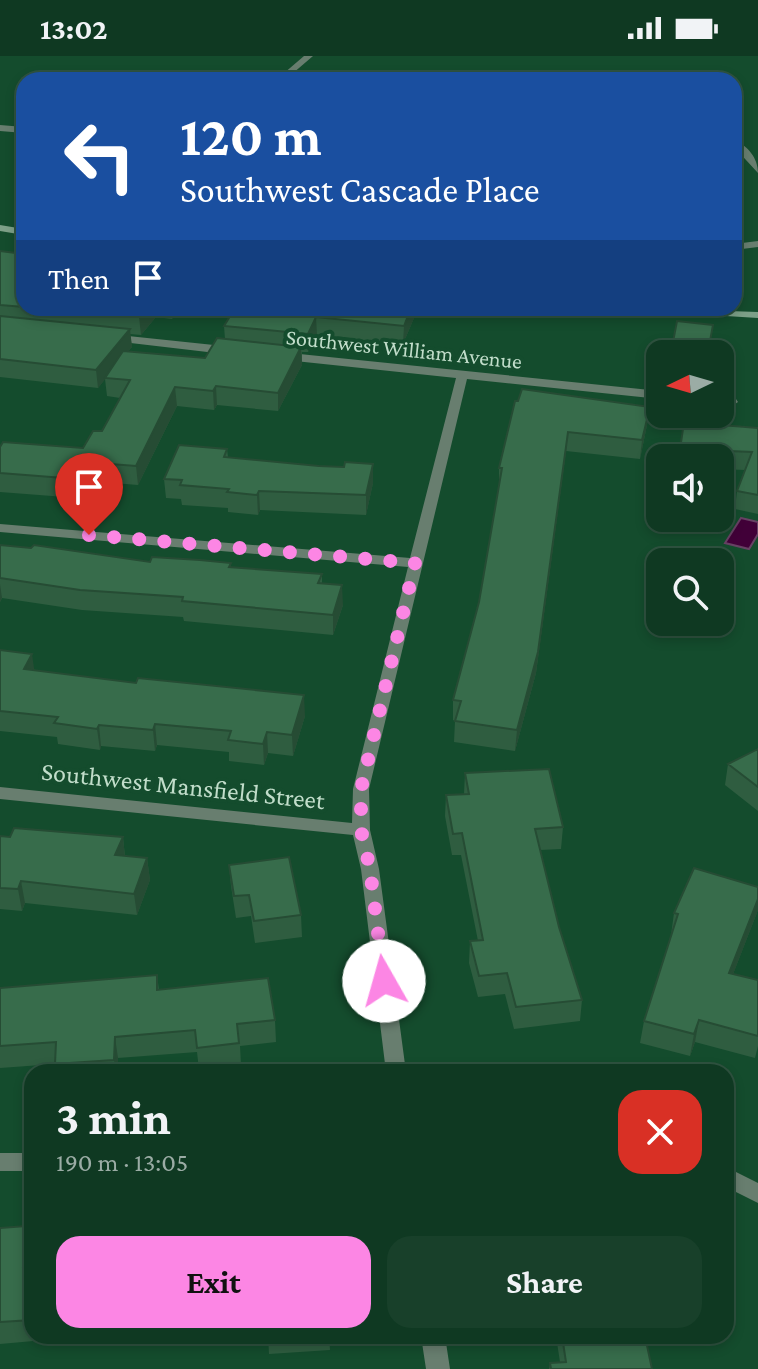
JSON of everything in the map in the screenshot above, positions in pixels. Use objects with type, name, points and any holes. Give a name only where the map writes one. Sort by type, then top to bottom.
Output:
[{"type":"street","points":[[290,72],[309,56]]},
{"type":"street","points":[[742,149],[758,170]]},
{"type":"street","points":[[94,336],[245,352]]},
{"type":"street","name":"Southwest William Avenue","points":[[260,353],[646,394]]},
{"type":"street","points":[[395,1064],[370,869],[361,830],[361,789],[462,376]]},
{"type":"street","points":[[0,528],[415,563]]},
{"type":"street","name":"Southwest Mansfield Street","points":[[0,793],[361,830]]},
{"type":"street","points":[[0,1162],[24,1162]]},
{"type":"street","points":[[734,1180],[758,1194]]},
{"type":"street","points":[[434,1344],[438,1369]]},
{"type":"shaded area","points":[[741,518],[758,522],[758,534],[749,549],[725,543]]},
{"type":"building","points":[[0,251],[16,253],[16,306],[0,305]]},
{"type":"building","points":[[0,316],[130,329],[96,370],[0,359]]},
{"type":"building","points":[[230,316],[408,316],[404,326],[316,317],[308,334],[224,326]]},
{"type":"building","points":[[677,321],[713,325],[710,340],[673,340]]},
{"type":"building","points":[[217,338],[301,347],[278,393],[216,386],[213,391],[175,387],[136,466],[111,464],[102,481],[0,473],[0,447],[3,442],[83,448],[93,431],[102,431],[130,380],[105,378],[123,351],[205,358]]},
{"type":"building","points":[[522,389],[646,406],[646,424],[642,440],[568,432],[538,652],[517,730],[455,721],[461,701],[453,700],[479,602],[502,468],[499,468],[515,401],[518,401]]},
{"type":"building","points":[[683,428],[758,428],[758,495],[737,491],[752,452],[734,451],[734,444],[681,444]]},
{"type":"building","points":[[179,445],[227,449],[224,457],[319,466],[344,467],[345,462],[373,464],[366,495],[259,491],[257,495],[180,485],[182,480],[164,479]]},
{"type":"building","points":[[0,545],[31,548],[34,545],[150,562],[152,557],[231,563],[229,567],[322,574],[318,583],[342,585],[333,615],[182,601],[183,597],[80,590],[0,578]]},
{"type":"building","points":[[0,650],[32,654],[24,669],[136,683],[138,678],[304,695],[292,735],[267,732],[263,744],[228,740],[231,731],[155,724],[153,730],[99,725],[97,729],[54,723],[58,717],[0,711]]},
{"type":"building","points":[[758,749],[758,787],[728,764]]},
{"type":"building","points":[[549,769],[563,827],[535,829],[559,927],[582,1000],[516,1007],[507,973],[479,976],[470,941],[483,940],[462,833],[453,834],[446,795],[469,794],[465,773]]},
{"type":"building","points":[[14,828],[123,837],[115,855],[147,858],[134,894],[21,881],[18,889],[0,888],[0,836],[10,837]]},
{"type":"building","points":[[289,857],[301,915],[254,921],[249,895],[234,896],[229,865]]},
{"type":"building","points":[[694,868],[758,887],[758,899],[729,973],[758,980],[758,1036],[699,1020],[694,1034],[644,1021],[678,914],[674,913]]},
{"type":"building","points":[[157,975],[157,990],[268,978],[275,1020],[237,1024],[239,1043],[197,1048],[195,1030],[115,1037],[114,1060],[55,1064],[56,1042],[0,1046],[0,988]]},
{"type":"building","points":[[24,1226],[24,1320],[0,1322],[0,1228]]},
{"type":"building","points":[[563,1344],[647,1344],[652,1369],[551,1369],[550,1363],[566,1362]]},
{"type":"route","points":[[89,535],[415,563],[361,789],[361,830],[370,869],[384,981]]}]
